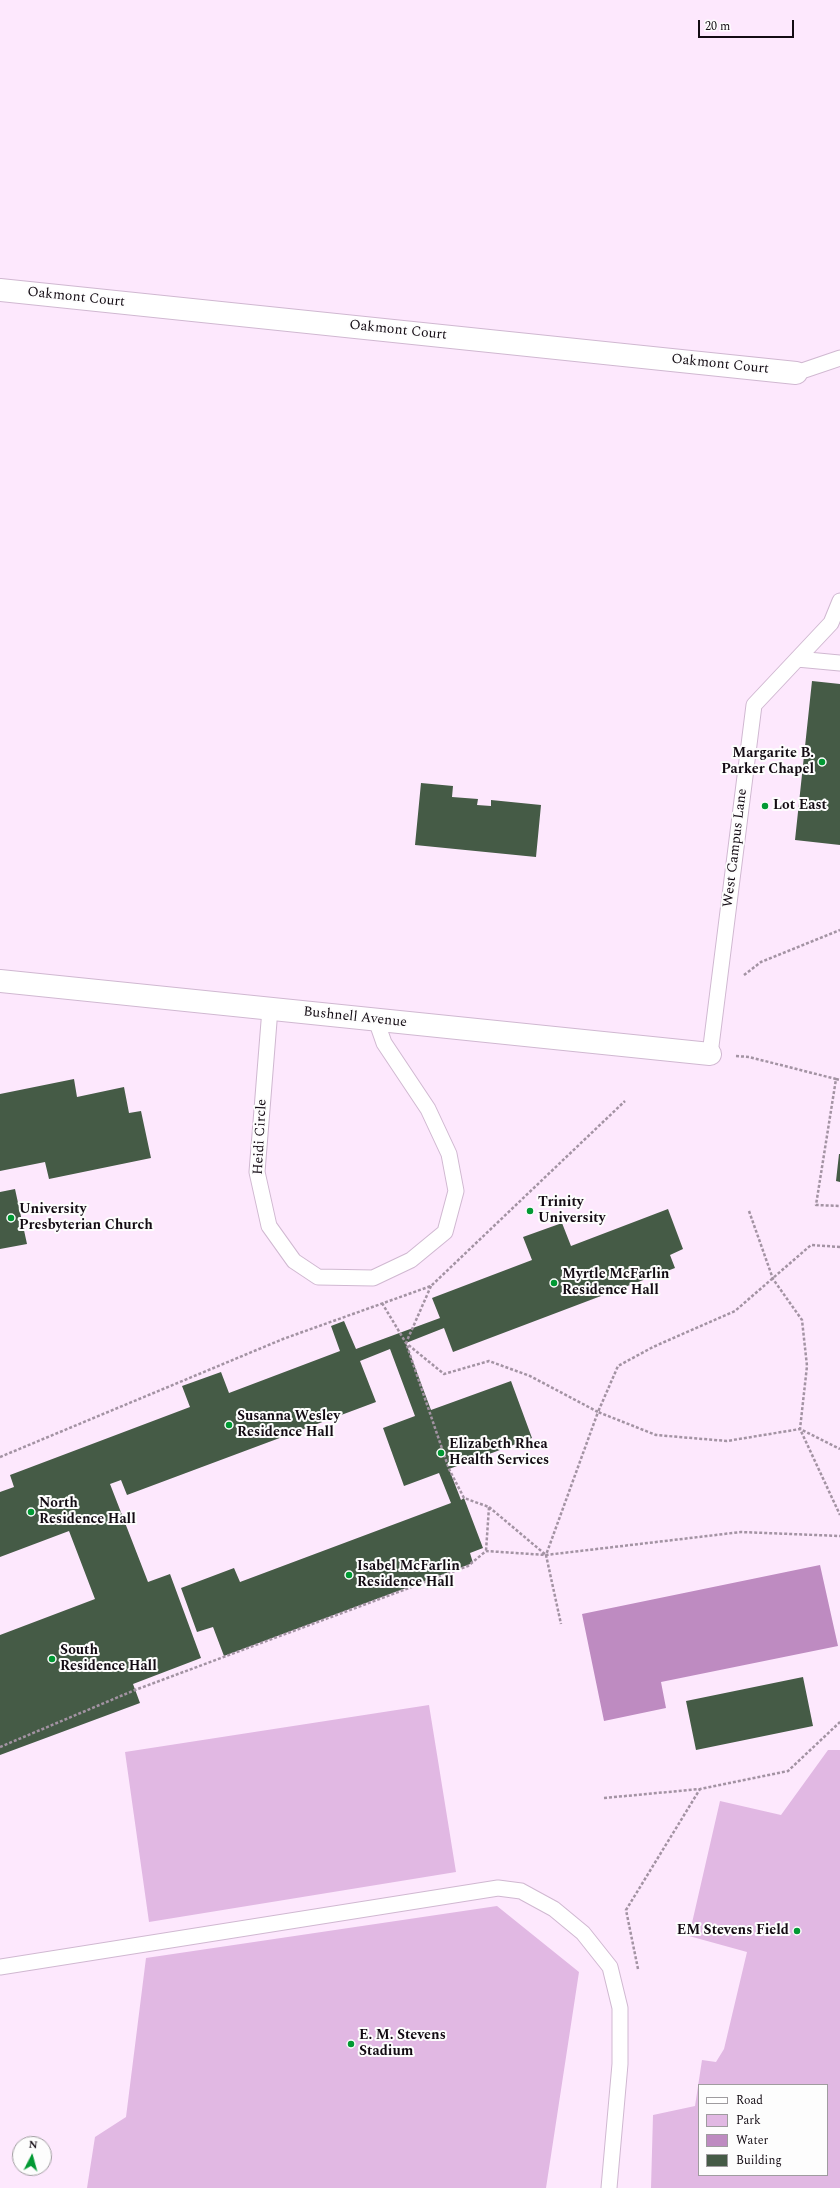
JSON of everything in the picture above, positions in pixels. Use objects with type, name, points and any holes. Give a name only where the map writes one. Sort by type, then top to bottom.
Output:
[{"type":"street","name":"Oakmont Court","points":[[0,290],[796,373]]},
{"type":"street","name":"Bushnell Avenue","points":[[0,981],[710,1054]]},
{"type":"lane","points":[[796,373],[840,358]]},
{"type":"lane","name":"West Campus Lane","points":[[710,1054],[754,705],[831,623],[840,601]]},
{"type":"lane","points":[[797,659],[840,663]]},
{"type":"lane","name":"Heidi Circle","points":[[270,1009],[257,1172],[269,1226],[294,1261],[318,1277],[373,1278],[411,1260],[445,1232],[456,1191],[449,1154],[428,1109],[384,1043],[376,1020]]},
{"type":"lane","points":[[0,1966],[498,1888],[521,1891],[554,1909],[584,1932],[610,1967],[620,2008],[620,2064],[610,2188]]},
{"type":"path","points":[[742,977],[761,962],[840,930]]},
{"type":"path","points":[[710,1054],[749,1057],[840,1080]]},
{"type":"path","points":[[836,1080],[816,1205],[840,1206]]},
{"type":"path","points":[[406,1343],[431,1286],[625,1101]]},
{"type":"path","points":[[749,1211],[773,1279],[802,1320],[807,1366],[800,1429],[840,1515]]},
{"type":"path","points":[[561,1624],[546,1556],[598,1412],[618,1366],[653,1347],[735,1311],[811,1245],[840,1247]]},
{"type":"path","points":[[0,1457],[283,1339],[431,1286]]},
{"type":"path","points":[[382,1303],[406,1343],[449,1469],[464,1498],[489,1507],[546,1556]]},
{"type":"path","points":[[406,1343],[444,1374],[489,1361],[530,1376],[598,1412],[656,1435],[728,1441],[800,1429],[840,1449]]},
{"type":"path","points":[[486,1551],[489,1507]]},
{"type":"path","points":[[0,1747],[135,1690],[468,1566],[486,1551],[546,1556],[741,1532],[840,1536]]},
{"type":"path","points":[[604,1798],[700,1789],[788,1771],[840,1722]]},
{"type":"path","points":[[638,1970],[626,1910],[700,1789]]},
{"type":"green space","points":[[429,1705],[456,1872],[149,1922],[125,1752]]},
{"type":"green space","name":"EM Stevens Field","points":[[828,1750],[840,1750],[840,2188],[651,2188],[653,2115],[695,2106],[698,2086],[698,2176],[828,2176],[828,2084],[698,2084],[702,2060],[716,2062],[724,2049],[747,1952],[689,1936],[720,1801],[781,1815]]},
{"type":"green space","name":"E. M. Stevens Stadium","points":[[497,1906],[579,1972],[546,2188],[87,2188],[95,2137],[126,2117],[146,1958]]},
{"type":"water","points":[[820,1565],[838,1646],[661,1682],[666,1708],[604,1721],[582,1614]]},
{"type":"building","name":"Margarite B. Parker Chapel","points":[[812,681],[840,684],[840,845],[795,840]]},
{"type":"building","points":[[421,783],[453,786],[452,797],[478,799],[477,805],[491,806],[491,800],[541,805],[536,857],[415,845]]},
{"type":"building","points":[[74,1079],[77,1097],[124,1087],[129,1113],[141,1111],[151,1158],[49,1179],[45,1162],[0,1171],[0,1094]]},
{"type":"building","points":[[840,1154],[840,1182],[836,1181]]},
{"type":"building","name":"University Presbyterian Church","points":[[15,1189],[27,1244],[0,1249],[0,1192]]},
{"type":"building","points":[[668,1209],[683,1249],[670,1255],[675,1268],[453,1352],[444,1328],[406,1343],[431,1410],[511,1381],[532,1438],[449,1469],[461,1500],[464,1498],[483,1548],[470,1553],[473,1563],[224,1656],[213,1627],[197,1632],[181,1588],[234,1568],[240,1582],[451,1503],[439,1473],[404,1486],[383,1428],[415,1416],[390,1349],[360,1361],[376,1402],[127,1495],[121,1480],[110,1484],[148,1582],[170,1574],[201,1658],[133,1684],[140,1703],[0,1755],[0,1635],[95,1599],[69,1531],[0,1557],[0,1492],[14,1487],[10,1475],[190,1407],[182,1386],[221,1372],[229,1393],[340,1351],[331,1326],[344,1321],[356,1349],[440,1318],[432,1298],[532,1260],[523,1237],[562,1223],[571,1246]]},
{"type":"building","points":[[803,1677],[813,1726],[696,1750],[686,1701]]},
{"type":"place","name":"Margarite B. Parker Chapel","points":[[822,762]]},
{"type":"place","name":"Lot East","points":[[765,806]]},
{"type":"place","name":"Trinity University","points":[[530,1211]]},
{"type":"place","name":"University Presbyterian Church","points":[[11,1218]]},
{"type":"place","name":"Myrtle McFarlin Residence Hall","points":[[554,1283]]},
{"type":"place","name":"Susanna Wesley Residence Hall","points":[[229,1425]]},
{"type":"place","name":"Elizabeth Rhea Health Services","points":[[441,1453]]},
{"type":"place","name":"North Residence Hall","points":[[31,1512]]},
{"type":"place","name":"Isabel McFarlin Residence Hall","points":[[349,1575]]},
{"type":"place","name":"South Residence Hall","points":[[52,1659]]},
{"type":"place","name":"EM Stevens Field","points":[[797,1931]]},
{"type":"place","name":"E. M. Stevens Stadium","points":[[351,2044]]}]
